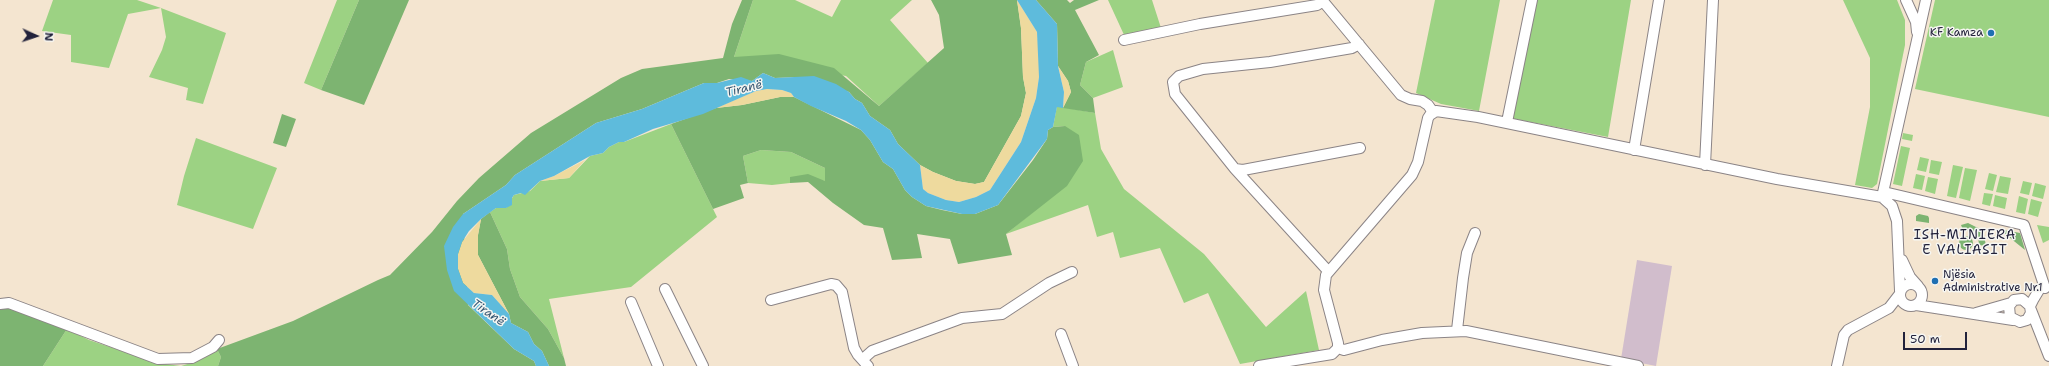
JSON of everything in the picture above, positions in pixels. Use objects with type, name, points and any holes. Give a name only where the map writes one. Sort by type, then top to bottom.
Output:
[{"type":"street","points":[[1507,122],[1532,0]]},
{"type":"street","points":[[1634,150],[1659,0]]},
{"type":"street","points":[[1705,164],[1713,0]]},
{"type":"street","points":[[1907,0],[1915,4],[1925,0]]},
{"type":"street","points":[[1907,0],[1916,22],[1916,44]]},
{"type":"street","points":[[1925,0],[1883,194],[1895,213],[1899,250],[1900,293],[1902,302],[1912,305],[1947,309],[2016,321],[2031,325],[2039,330]]},
{"type":"street","points":[[1124,40],[1200,24],[1317,4],[1323,1],[1401,95],[1410,99],[1422,101],[1428,105],[1433,112]]},
{"type":"street","points":[[1328,271],[1235,169],[1175,94],[1173,88],[1175,79],[1203,69],[1270,62],[1352,48],[1359,44]]},
{"type":"street","points":[[1259,366],[1332,354],[1338,348],[1324,290],[1324,280],[1328,271],[1412,175],[1418,162],[1428,118],[1433,112],[1441,110],[1507,122],[1705,164],[1883,194],[2024,225],[2045,288]]},
{"type":"street","points":[[1235,169],[1244,170],[1360,148]]},
{"type":"street","points":[[1457,330],[1467,253],[1475,233]]},
{"type":"street","points":[[1899,250],[1904,267],[1920,288],[1937,304],[1947,309]]},
{"type":"street","points":[[771,300],[831,284],[836,285],[842,292],[854,348],[858,355],[866,363],[872,351],[962,318],[1002,314],[1049,283],[1072,272]]},
{"type":"street","points":[[1837,366],[1844,335],[1848,330],[1889,308],[1908,284],[1920,288]]},
{"type":"street","points":[[1876,316],[1912,305],[1921,300],[1920,288]]},
{"type":"street","points":[[1972,314],[2014,301],[2045,288]]},
{"type":"street","points":[[2016,321],[2027,320],[2031,308],[2045,288]]},
{"type":"street","points":[[665,289],[703,366]]},
{"type":"street","points":[[2014,301],[2025,300],[2031,308],[2049,356]]},
{"type":"street","points":[[2014,301],[2008,313],[2016,321]]},
{"type":"street","points":[[631,302],[658,366]]},
{"type":"street","points":[[0,304],[9,303],[158,359],[192,358],[213,347],[219,340]]},
{"type":"street","points":[[1338,348],[1344,350],[1403,336],[1457,330],[1484,333],[1638,366]]},
{"type":"street","points":[[1061,334],[1073,366]]},
{"type":"shaded area","points":[[1637,260],[1672,266],[1656,366],[1621,359]]},
{"type":"green space","points":[[53,0],[137,0],[161,8],[128,14],[109,68],[71,62],[71,35],[42,31]]},
{"type":"green space","points":[[337,0],[359,0],[321,90],[304,83]]},
{"type":"green space","points":[[359,0],[409,0],[364,105],[321,90]]},
{"type":"green space","points":[[742,0],[753,0],[734,57],[779,54],[834,68],[879,106],[944,48],[939,15],[931,0],[1017,0],[1021,28],[1023,77],[1026,93],[1021,116],[984,182],[975,184],[956,181],[920,165],[898,144],[890,130],[870,116],[862,103],[855,99],[849,92],[799,77],[775,78],[763,73],[752,81],[729,79],[717,83],[704,83],[642,109],[596,123],[515,175],[506,185],[463,214],[468,305],[514,349],[534,361],[536,366],[218,366],[221,357],[217,349],[293,321],[390,275],[432,232],[457,201],[479,178],[531,133],[621,78],[642,69],[723,58],[732,24]]},
{"type":"green space","points":[[753,0],[795,0],[832,17],[841,0],[912,0],[890,20],[928,63],[879,106],[846,76],[734,57]]},
{"type":"green space","points":[[1036,0],[1067,0],[1070,3],[1074,0],[1099,0],[1075,10],[1099,55],[1086,62],[1080,85],[1093,98],[1095,113],[1063,108],[1071,92],[1068,81],[1058,66],[1057,24]]},
{"type":"green space","points":[[1108,0],[1152,0],[1161,28],[1125,37]]},
{"type":"green space","points":[[1435,0],[1500,0],[1479,111],[1441,104],[1416,93]]},
{"type":"green space","points":[[1536,0],[1631,0],[1608,137],[1510,118]]},
{"type":"green space","points":[[1843,0],[1897,0],[1905,20],[1905,45],[1877,184],[1872,188],[1855,185],[1870,107],[1870,58]]},
{"type":"green space","name":"KF Kamza","points":[[1935,0],[2049,0],[2049,117],[1915,89]]},
{"type":"green space","points":[[161,8],[226,33],[203,104],[186,100],[188,88],[149,77],[162,50],[166,37]]},
{"type":"green space","points":[[1113,50],[1123,87],[1093,98],[1080,85],[1086,62]]},
{"type":"green space","points":[[780,97],[794,97],[861,130],[870,140],[883,162],[893,169],[905,190],[912,197],[926,206],[942,210],[962,214],[975,214],[998,205],[1033,160],[1047,139],[1048,130],[1053,127],[1065,126],[1079,135],[1083,161],[1067,186],[1006,234],[1012,255],[958,264],[950,239],[917,234],[922,258],[892,260],[883,228],[864,225],[833,203],[808,182],[790,183],[790,177],[808,174],[825,181],[825,168],[791,152],[761,150],[743,156],[748,183],[740,185],[744,198],[713,209],[671,124],[716,108],[742,105]]},
{"type":"green space","points":[[1057,106],[1095,113],[1101,149],[1124,189],[1204,254],[1266,327],[1306,291],[1319,350],[1240,364],[1208,293],[1184,303],[1160,248],[1120,258],[1113,232],[1097,237],[1088,205],[1006,234],[1034,211],[1065,126],[1053,127]]},
{"type":"green space","points":[[282,114],[296,119],[286,147],[273,143]]},
{"type":"green space","points":[[671,124],[717,217],[631,287],[549,299],[564,358],[548,329],[520,297],[510,269],[507,249],[490,212],[496,208],[506,208],[514,195],[530,191],[540,181],[569,178],[590,156],[603,153],[609,147],[619,142],[624,142]]},
{"type":"green space","points":[[1903,133],[1913,135],[1912,141],[1902,139]]},
{"type":"green space","points":[[196,138],[277,168],[253,229],[177,205]]},
{"type":"green space","points":[[1901,146],[1910,148],[1902,186],[1893,184]]},
{"type":"green space","points":[[761,150],[791,152],[825,168],[825,181],[790,177],[790,183],[772,185],[748,183],[743,156]]},
{"type":"green space","points":[[1920,157],[1929,159],[1926,172],[1917,170]]},
{"type":"green space","points":[[1931,160],[1942,162],[1939,175],[1929,173]]},
{"type":"green space","points":[[1953,165],[1963,167],[1956,198],[1947,196]]},
{"type":"green space","points":[[1965,168],[1977,170],[1970,201],[1959,198]]},
{"type":"green space","points":[[1989,173],[1997,175],[1993,191],[1985,189]]},
{"type":"green space","points":[[1916,174],[1925,176],[1922,190],[1913,188]]},
{"type":"green space","points":[[2000,176],[2011,178],[2008,194],[1996,192]]},
{"type":"green space","points":[[1928,177],[1938,179],[1935,194],[1925,191]]},
{"type":"green space","points":[[2023,181],[2032,183],[2029,195],[2020,193]]},
{"type":"green space","points":[[2035,183],[2046,186],[2043,199],[2032,196]]},
{"type":"green space","points":[[1984,193],[1993,194],[1990,206],[1982,204]]},
{"type":"green space","points":[[1995,195],[2007,198],[2005,209],[1993,206]]},
{"type":"green space","points":[[2019,196],[2028,199],[2025,214],[2016,212]]},
{"type":"green space","points":[[2031,199],[2042,202],[2038,217],[2028,214]]},
{"type":"green space","points":[[490,212],[507,249],[510,269],[520,297],[548,329],[564,358],[566,366],[549,366],[542,351],[534,344],[528,332],[511,323],[509,314],[478,255],[478,235],[481,219]]},
{"type":"green space","points":[[1919,214],[1928,216],[1929,223],[1916,221],[1916,216]]},
{"type":"green space","points":[[1968,223],[1980,229],[1984,235],[1986,246],[1979,245],[1978,236],[1973,231],[1963,230],[1961,225]]},
{"type":"green space","points":[[2037,225],[2049,227],[2049,240],[2043,243]]},
{"type":"green space","points":[[1999,229],[2020,233],[2025,250]]},
{"type":"green space","points":[[1966,236],[1971,238],[1973,243],[1971,248],[1966,250],[1961,248],[1959,243],[1961,238]]},
{"type":"green space","points":[[8,307],[67,329],[43,366],[0,366],[0,308]]},
{"type":"green space","points":[[67,329],[89,340],[158,363],[181,366],[43,366]]},
{"type":"green space","points":[[217,349],[221,357],[218,366],[181,366],[197,361]]},
{"type":"sand","points":[[1017,0],[1037,32],[1039,52],[1039,77],[1036,98],[1021,142],[990,190],[976,197],[959,202],[946,200],[928,193],[923,189],[920,165],[956,181],[975,184],[984,182],[1021,116],[1026,93],[1023,77],[1021,28]]},
{"type":"sand","points":[[1058,66],[1068,81],[1071,92],[1063,108],[1064,92]]},
{"type":"sand","points":[[767,89],[782,90],[791,93],[794,97],[780,97],[742,105],[716,108],[756,91]]},
{"type":"sand","points":[[585,160],[569,178],[540,181],[554,176]]},
{"type":"sand","points":[[481,219],[478,235],[478,255],[509,314],[492,295],[474,293],[463,283],[458,269],[458,254],[462,242]]},
{"type":"water","name":"Tiranë","points":[[1017,0],[1036,0],[1057,24],[1058,66],[1064,92],[1063,108],[1057,107],[1053,127],[1048,130],[1047,139],[998,205],[975,214],[962,214],[926,206],[912,197],[905,190],[893,169],[883,162],[870,140],[861,130],[846,121],[811,106],[794,97],[791,93],[782,90],[767,89],[756,91],[703,114],[653,129],[624,142],[619,142],[609,147],[603,153],[590,156],[554,176],[540,181],[525,195],[521,193],[514,195],[512,198],[512,205],[506,208],[496,208],[481,219],[469,231],[462,242],[458,254],[458,269],[463,283],[474,293],[492,295],[509,314],[511,323],[528,332],[534,344],[542,351],[549,366],[536,366],[534,361],[514,349],[454,291],[447,270],[444,246],[453,227],[463,214],[506,185],[515,175],[596,123],[642,109],[704,83],[717,83],[741,77],[752,81],[763,73],[775,78],[814,76],[836,84],[849,92],[855,99],[862,103],[870,116],[890,130],[898,144],[920,165],[923,189],[928,193],[946,200],[959,202],[976,197],[990,190],[1021,142],[1036,98],[1039,77],[1037,32]]},
{"type":"place","name":"KF Kamza","points":[[1991,33]]},
{"type":"place","name":"Njësia Administrative Nr.1","points":[[1935,281]]},
{"type":"district","name":"ISH-MINIERA E VALIASIT","points":[[1965,244]]}]
